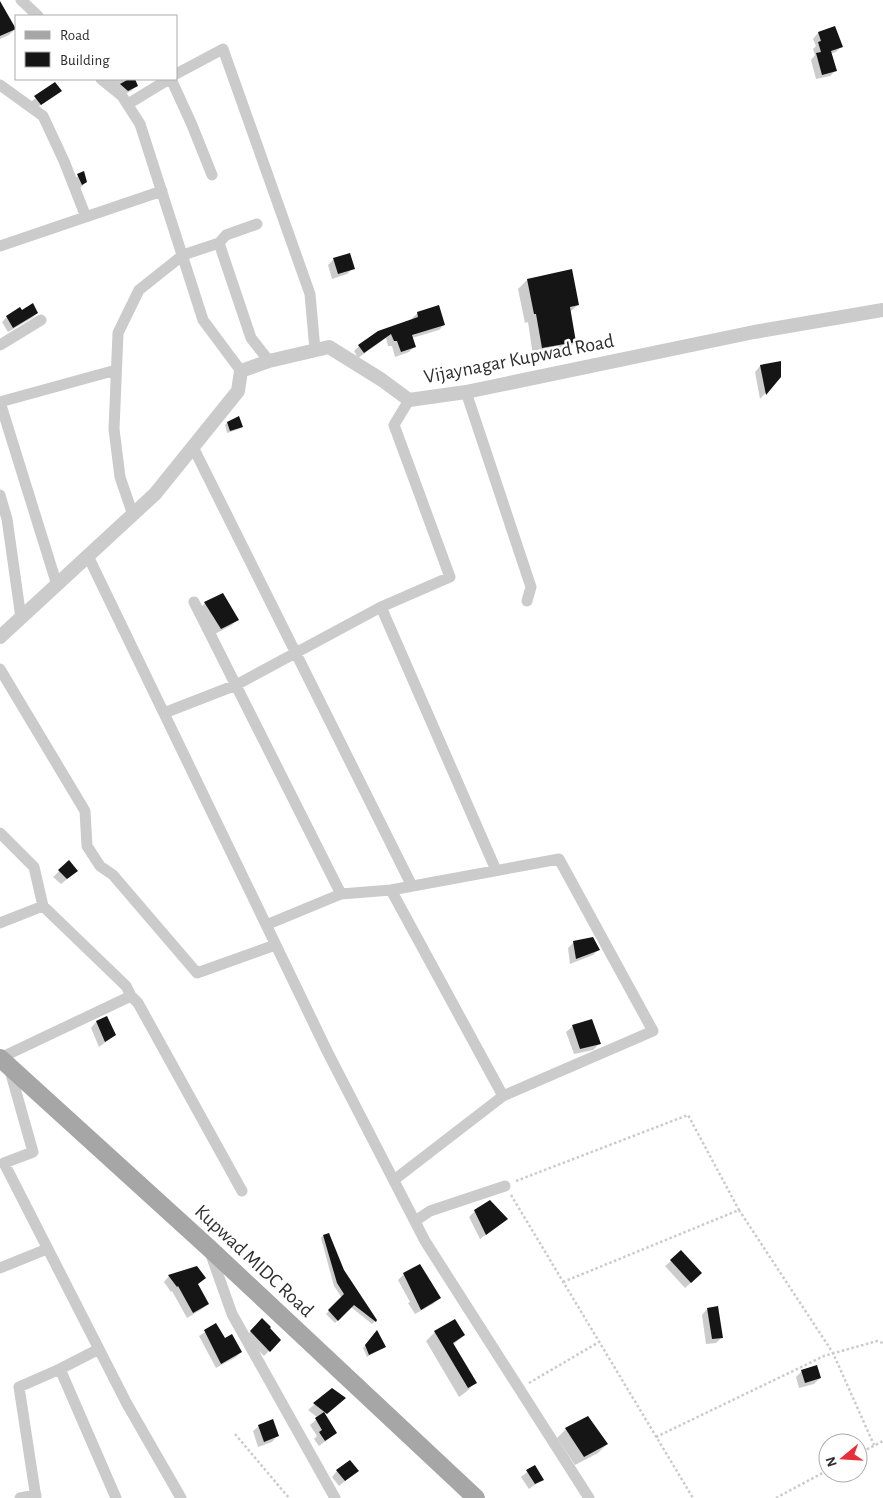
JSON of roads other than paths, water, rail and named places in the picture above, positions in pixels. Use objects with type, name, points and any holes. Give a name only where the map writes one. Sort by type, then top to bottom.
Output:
[{"type":"main road","name":"Kupwad MIDC Road","points":[[3,1060],[209,1248],[476,1498]]},
{"type":"street","points":[[21,0],[37,15]]},
{"type":"street","points":[[178,73],[223,49],[310,294],[315,350]]},
{"type":"street","points":[[0,637],[155,494],[238,391],[241,370],[203,320],[140,124],[122,96],[101,80]]},
{"type":"street","points":[[128,104],[168,80]]},
{"type":"street","points":[[170,80],[192,125],[212,175]]},
{"type":"street","points":[[0,85],[43,116],[64,161],[86,217]]},
{"type":"street","points":[[0,246],[162,191]]},
{"type":"street","points":[[133,515],[120,477],[114,429],[118,333],[139,290],[183,255],[219,243],[226,235],[257,224]]},
{"type":"street","points":[[219,243],[252,338],[269,361]]},
{"type":"street","name":"Vijaynagar Kupwad Road","points":[[241,370],[269,361],[329,347],[382,380],[409,400],[466,392],[754,332],[883,310]]},
{"type":"street","points":[[0,345],[40,320]]},
{"type":"street","points":[[57,585],[0,402],[116,370]]},
{"type":"street","points":[[466,392],[531,587],[527,601]]},
{"type":"street","points":[[164,713],[236,685],[381,607],[450,577],[394,426],[409,400]]},
{"type":"street","points":[[193,447],[412,886]]},
{"type":"street","points":[[0,495],[7,519],[21,618]]},
{"type":"street","points":[[88,556],[328,1052],[425,1241],[589,1498]]},
{"type":"street","points":[[194,602],[340,894]]},
{"type":"street","points":[[381,607],[496,870]]},
{"type":"street","points":[[0,669],[85,810],[87,846],[100,866],[112,875],[197,973],[276,944]]},
{"type":"street","points":[[0,833],[34,867],[43,906],[126,986],[131,996],[138,1003],[242,1191]]},
{"type":"street","points":[[266,925],[340,894],[391,890],[559,859],[653,1031],[503,1096],[394,1180]]},
{"type":"street","points":[[391,890],[503,1096]]},
{"type":"street","points":[[0,923],[43,906]]},
{"type":"street","points":[[131,996],[3,1060],[32,1152],[4,1163],[3,1167],[127,1404],[181,1498]]},
{"type":"street","points":[[415,1220],[430,1211],[505,1186]]},
{"type":"street","points":[[209,1248],[232,1314],[335,1498]]},
{"type":"street","points":[[0,1268],[47,1249]]},
{"type":"street","points":[[20,1498],[36,1496],[19,1387],[99,1349]]},
{"type":"street","points":[[60,1369],[116,1498]]}]
